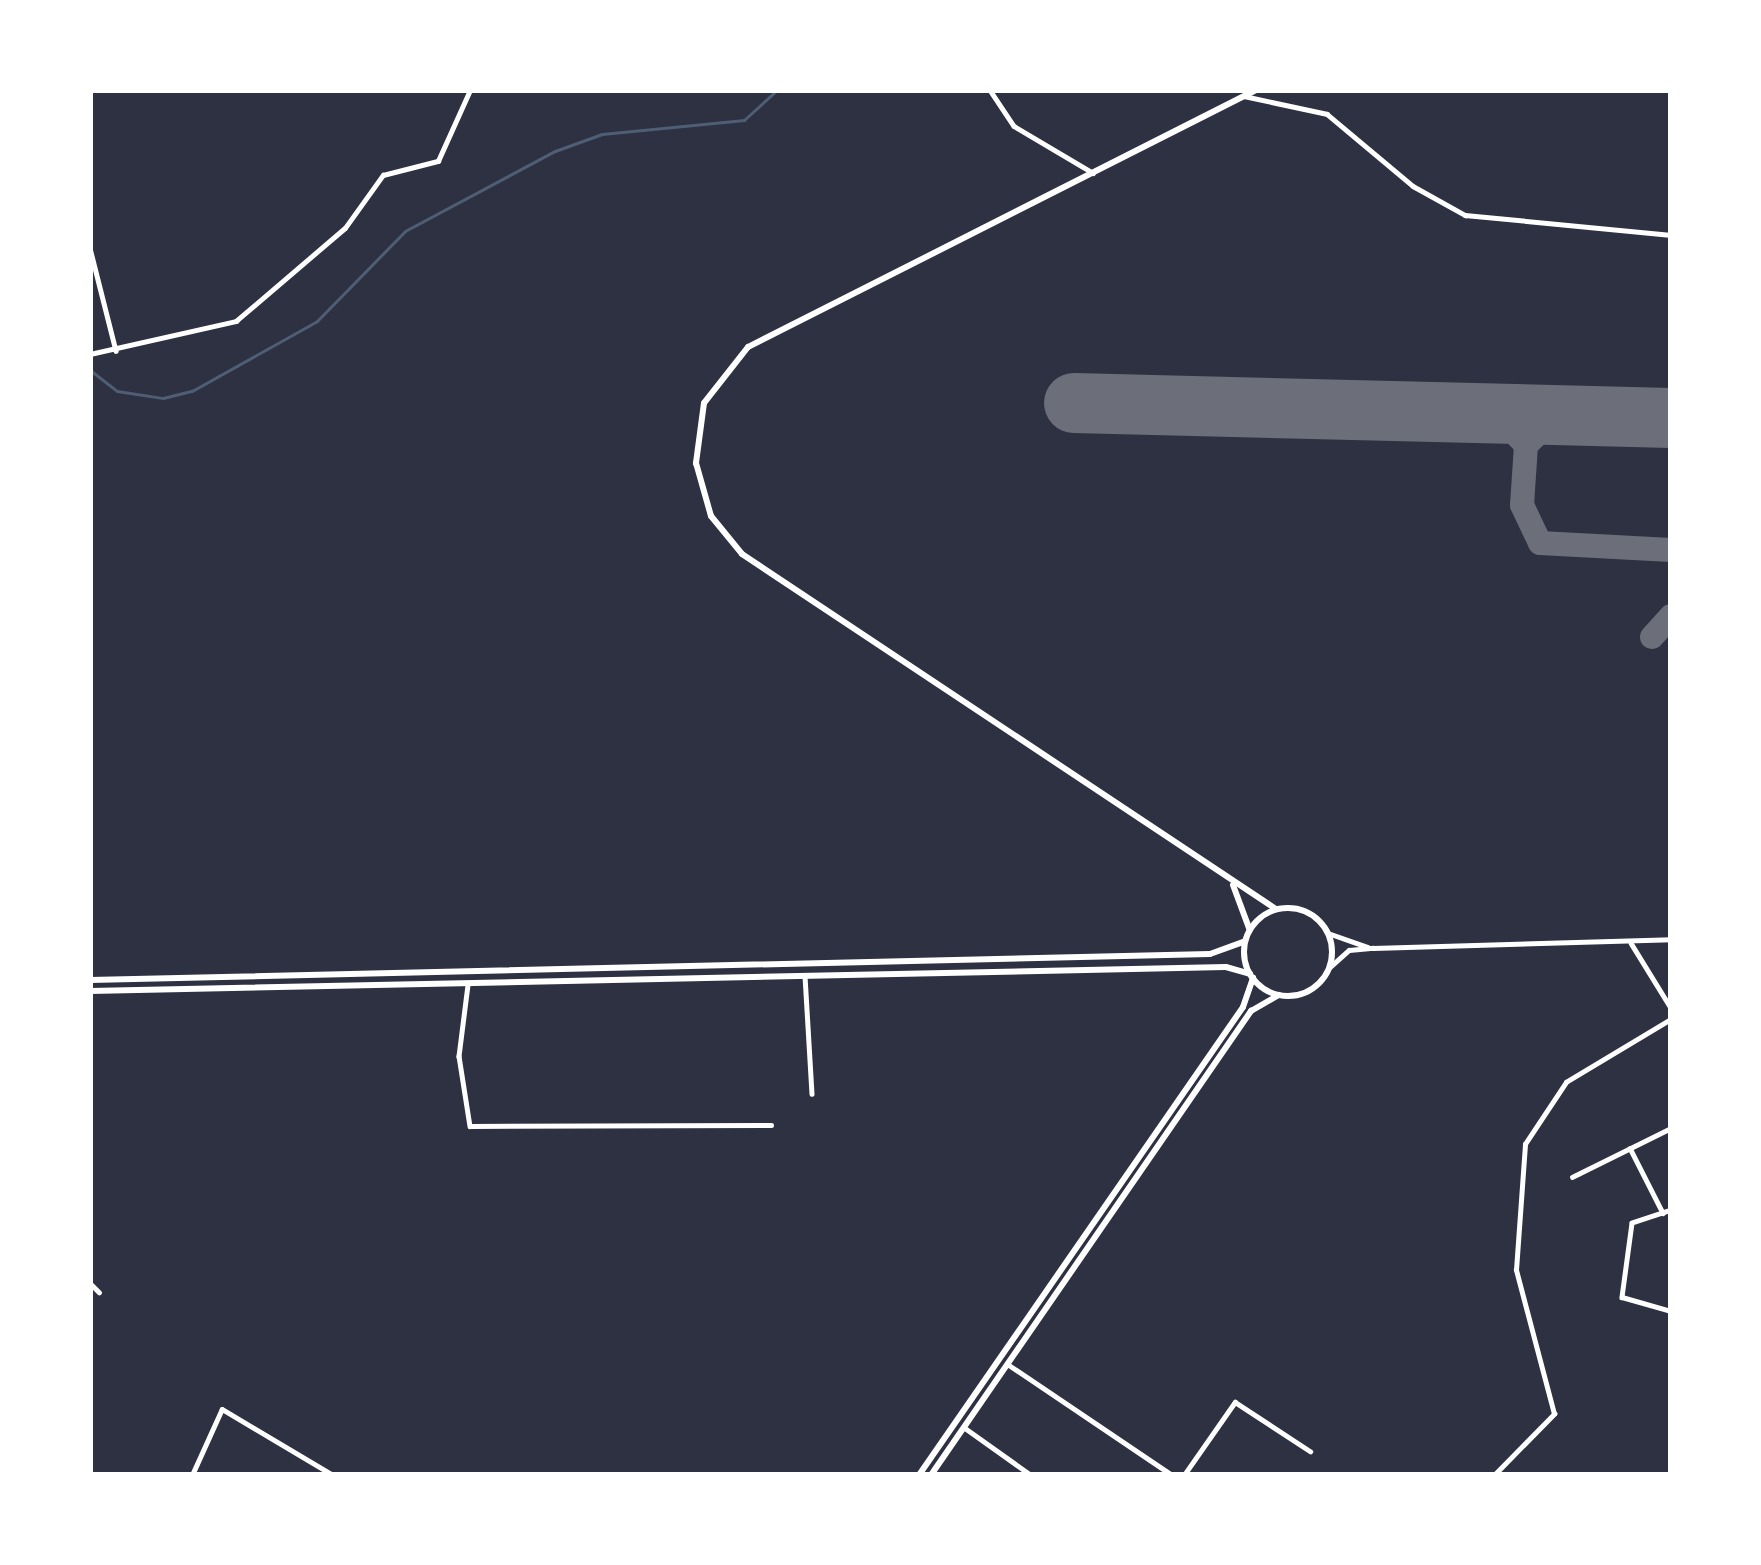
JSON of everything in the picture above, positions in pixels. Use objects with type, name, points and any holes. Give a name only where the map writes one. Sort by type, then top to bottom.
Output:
[{"type":"street","points":[[90,354],[236,321],[346,228],[383,175],[438,161],[470,90]]},
{"type":"street","points":[[990,90],[1014,126],[1093,173]]},
{"type":"street","points":[[1256,90],[748,346],[704,403],[696,463],[710,516],[742,554],[1231,882],[1276,909],[1306,911],[1328,933],[1373,948]]},
{"type":"street","points":[[1244,96],[1327,114],[1413,186],[1465,214],[1671,235]]},
{"type":"street","points":[[90,248],[116,351]]},
{"type":"street","points":[[1231,882],[1250,930]]},
{"type":"street","points":[[919,1475],[1243,1007],[1252,976],[1245,941],[1250,930],[1276,909]]},
{"type":"street","points":[[1328,933],[1330,967]]},
{"type":"street","points":[[931,1475],[1251,1011],[1279,995],[1315,987],[1349,950],[1671,939]]},
{"type":"street","points":[[90,980],[1210,954],[1245,941]]},
{"type":"street","points":[[1631,943],[1671,1008]]},
{"type":"street","points":[[90,991],[1226,967],[1252,976],[1279,995]]},
{"type":"street","points":[[805,976],[812,1094]]},
{"type":"street","points":[[468,982],[459,1056],[470,1126],[771,1125]]},
{"type":"street","points":[[1493,1475],[1553,1414],[1516,1270],[1526,1144],[1566,1082],[1671,1019]]},
{"type":"street","points":[[1572,1177],[1671,1128]]},
{"type":"street","points":[[1629,1147],[1667,1211],[1632,1222],[1622,1297],[1671,1311]]},
{"type":"street","points":[[90,1282],[99,1292]]},
{"type":"street","points":[[1010,1365],[1172,1475]]},
{"type":"street","points":[[1184,1475],[1235,1402],[1310,1450]]},
{"type":"street","points":[[192,1475],[222,1409],[333,1475]]},
{"type":"street","points":[[965,1428],[1031,1475]]},
{"type":"waterway","points":[[90,370],[117,391],[163,398],[192,391],[317,321],[405,231],[555,151],[602,134],[744,120],[777,90]]},
{"type":"taxiway","points":[[1496,414],[1526,445],[1522,505],[1540,543],[1671,550]]},
{"type":"taxiway","points":[[1526,445],[1558,415]]},
{"type":"taxiway","points":[[1652,637],[1671,616]]},
{"type":"runway","points":[[1074,403],[1671,418]]}]
